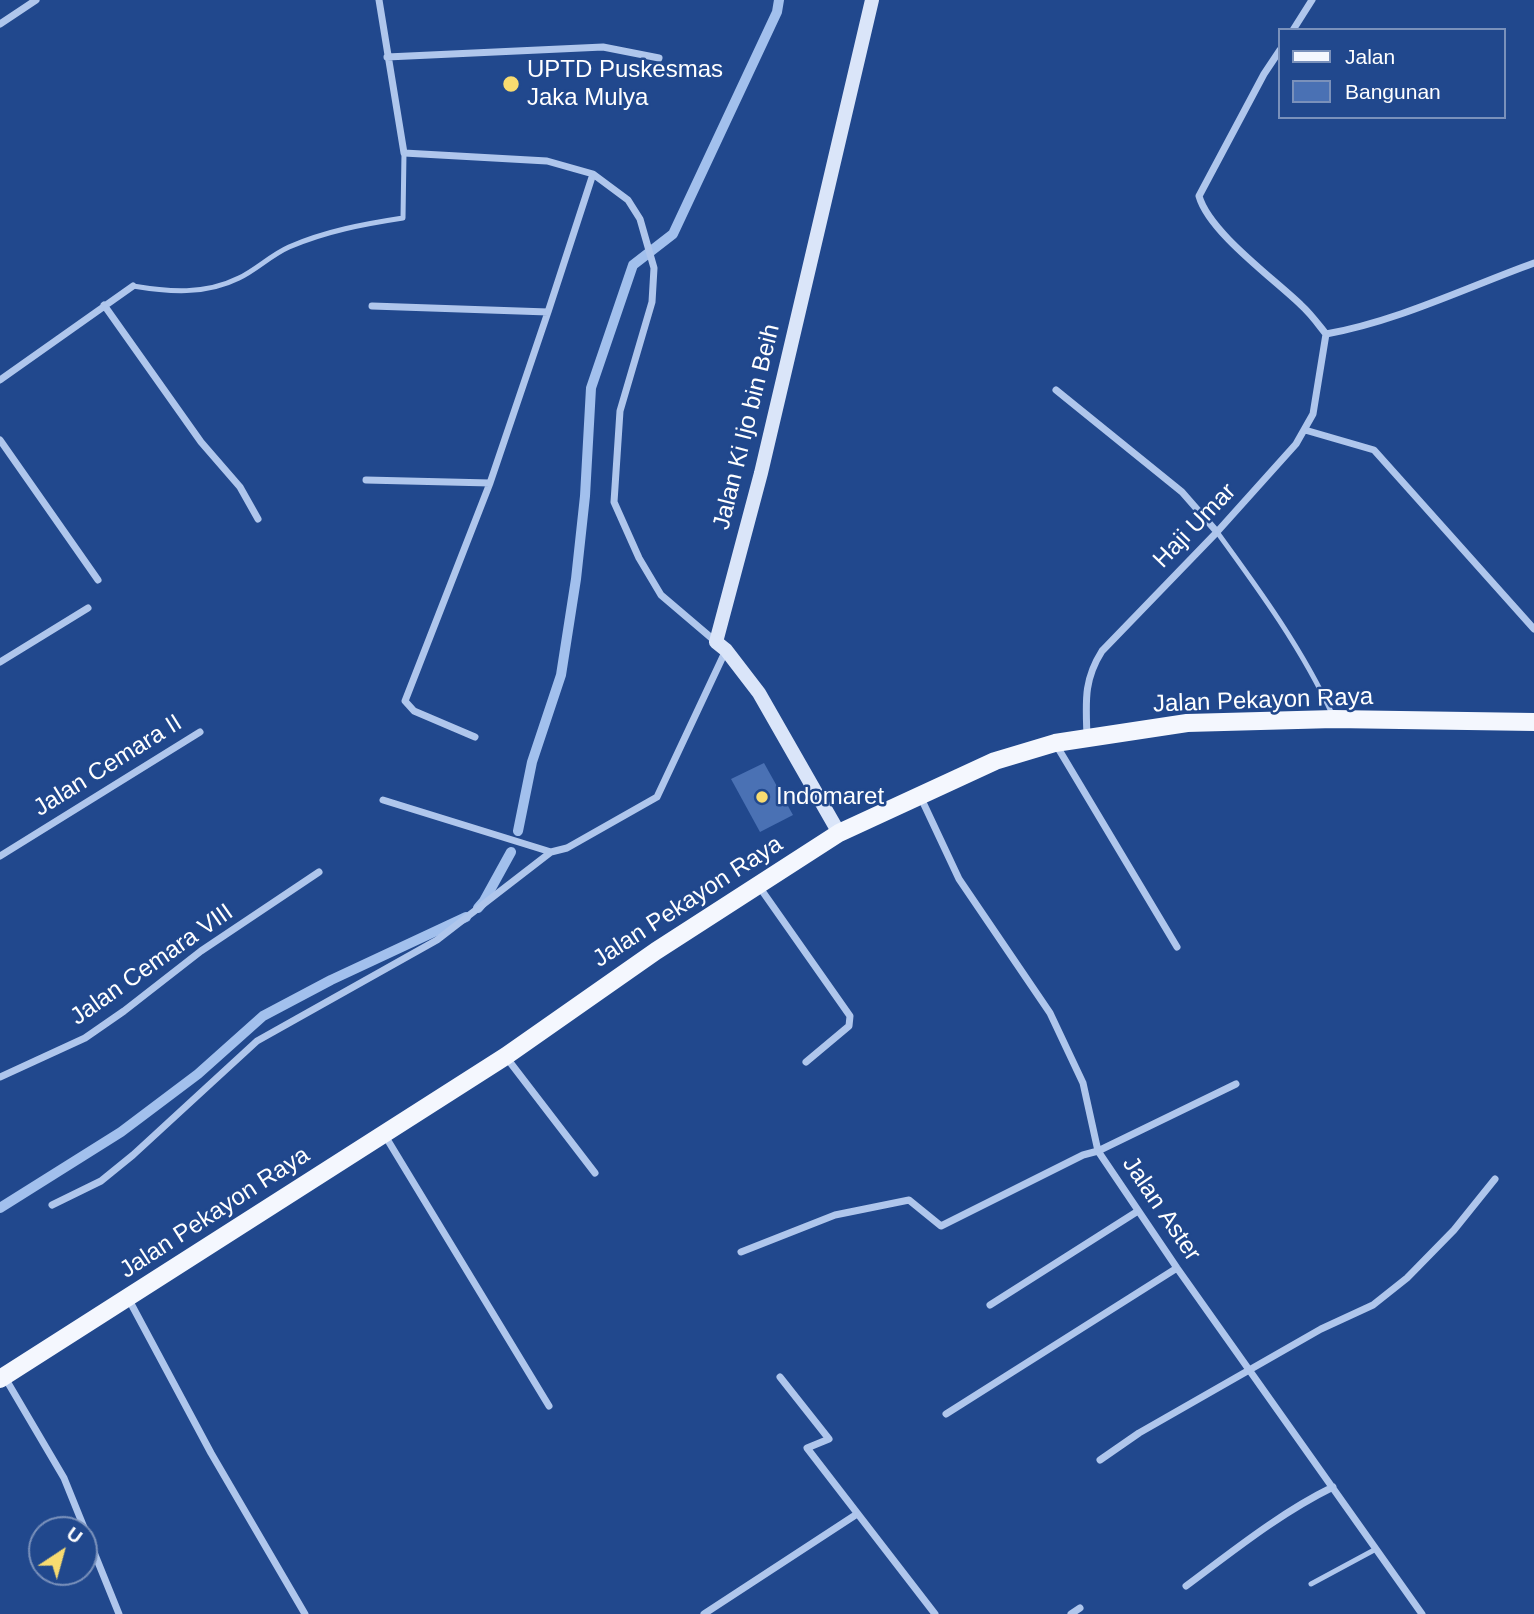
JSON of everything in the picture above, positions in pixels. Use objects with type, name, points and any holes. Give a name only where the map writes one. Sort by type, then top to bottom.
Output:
[{"type":"main road","name":"Jalan Pekayon Raya","points":[[2,1377],[506,1056],[656,951],[839,832],[921,797],[995,761],[1055,743],[1187,723],[1334,719],[1534,722]]},
{"type":"street","points":[[0,24],[36,0]]},
{"type":"street","points":[[379,0],[404,153],[547,161],[593,174],[628,200],[640,219],[654,268],[652,302],[620,411],[614,502],[639,558],[661,595],[721,646],[759,693],[839,832]]},
{"type":"street","name":"Jalan Ki Ijo bin Beih","points":[[721,646],[872,0]]},
{"type":"street","points":[[1294,28],[1312,0]]},
{"type":"street","points":[[387,57],[603,47],[659,58]]},
{"type":"street","points":[[1278,53],[1199,196],[1206,212],[1222,232],[1304,308],[1326,334],[1393,318],[1534,263]]},
{"type":"street","points":[[475,737],[414,711],[405,701],[490,483],[593,174]]},
{"type":"street","points":[[0,380],[133,286]]},
{"type":"street","points":[[104,305],[201,442],[240,486],[258,519]]},
{"type":"street","points":[[372,306],[548,312]]},
{"type":"street","name":"Haji Umar","points":[[1087,737],[1088,678],[1101,651],[1217,532],[1282,461],[1306,430],[1313,414],[1326,334]]},
{"type":"street","points":[[1056,390],[1182,492],[1217,532]]},
{"type":"street","points":[[1306,430],[1374,450],[1534,629]]},
{"type":"street","points":[[0,440],[98,580]]},
{"type":"street","points":[[366,480],[490,483]]},
{"type":"street","points":[[0,662],[89,608]]},
{"type":"street","points":[[52,1205],[101,1181],[257,1041],[437,940],[551,852],[567,848],[657,797],[721,646]]},
{"type":"street","name":"Jalan Cemara II","points":[[0,856],[200,732]]},
{"type":"street","points":[[1055,743],[1177,947]]},
{"type":"street","name":"Jalan Aster","points":[[921,797],[959,879],[1049,1013],[1083,1083],[1098,1151],[1177,1268],[1422,1614]]},
{"type":"street","points":[[383,800],[551,852]]},
{"type":"street","name":"Jalan Cemara VIII","points":[[0,1077],[85,1038],[201,951],[319,872]]},
{"type":"street","points":[[758,885],[850,1016],[849,1026],[806,1062]]},
{"type":"street","points":[[506,1056],[595,1173]]},
{"type":"street","points":[[741,1252],[835,1215],[909,1200],[942,1226],[1236,1084]]},
{"type":"street","points":[[384,1134],[549,1406]]},
{"type":"street","points":[[1100,1460],[1139,1433],[1321,1329],[1373,1305],[1407,1278],[1454,1230],[1495,1179]]},
{"type":"street","points":[[990,1305],[1138,1211]]},
{"type":"street","points":[[946,1414],[1177,1268]]},
{"type":"street","points":[[128,1297],[211,1453],[305,1614]]},
{"type":"street","points":[[2,1377],[64,1478],[119,1614]]},
{"type":"street","points":[[780,1377],[829,1439],[807,1448],[935,1614]]},
{"type":"street","points":[[1186,1586],[1311,1497],[1333,1487]]},
{"type":"street","points":[[704,1614],[857,1514]]},
{"type":"street","points":[[1071,1614],[1080,1608]]},
{"type":"lane","points":[[133,286],[171,292],[194,291],[238,279],[287,248],[311,239],[347,227],[403,218],[404,153]]},
{"type":"lane","points":[[1217,532],[1287,632],[1320,687],[1334,719]]},
{"type":"lane","points":[[1311,1584],[1376,1549]]},
{"type":"building","name":"Indomaret","points":[[764,763],[793,815],[760,832],[731,779]]},
{"type":"waterway","points":[[518,831],[532,762],[561,675],[576,579],[585,496],[591,388],[633,265],[673,234],[777,12],[779,0]]},
{"type":"waterway","points":[[478,908],[511,852]]},
{"type":"waterway","points":[[0,1208],[121,1132],[198,1074],[263,1016],[331,980],[466,917]]},
{"type":"place","name":"UPTD Puskesmas Jaka Mulya","points":[[511,84]]},
{"type":"place","name":"Indomaret","points":[[762,797]]}]
